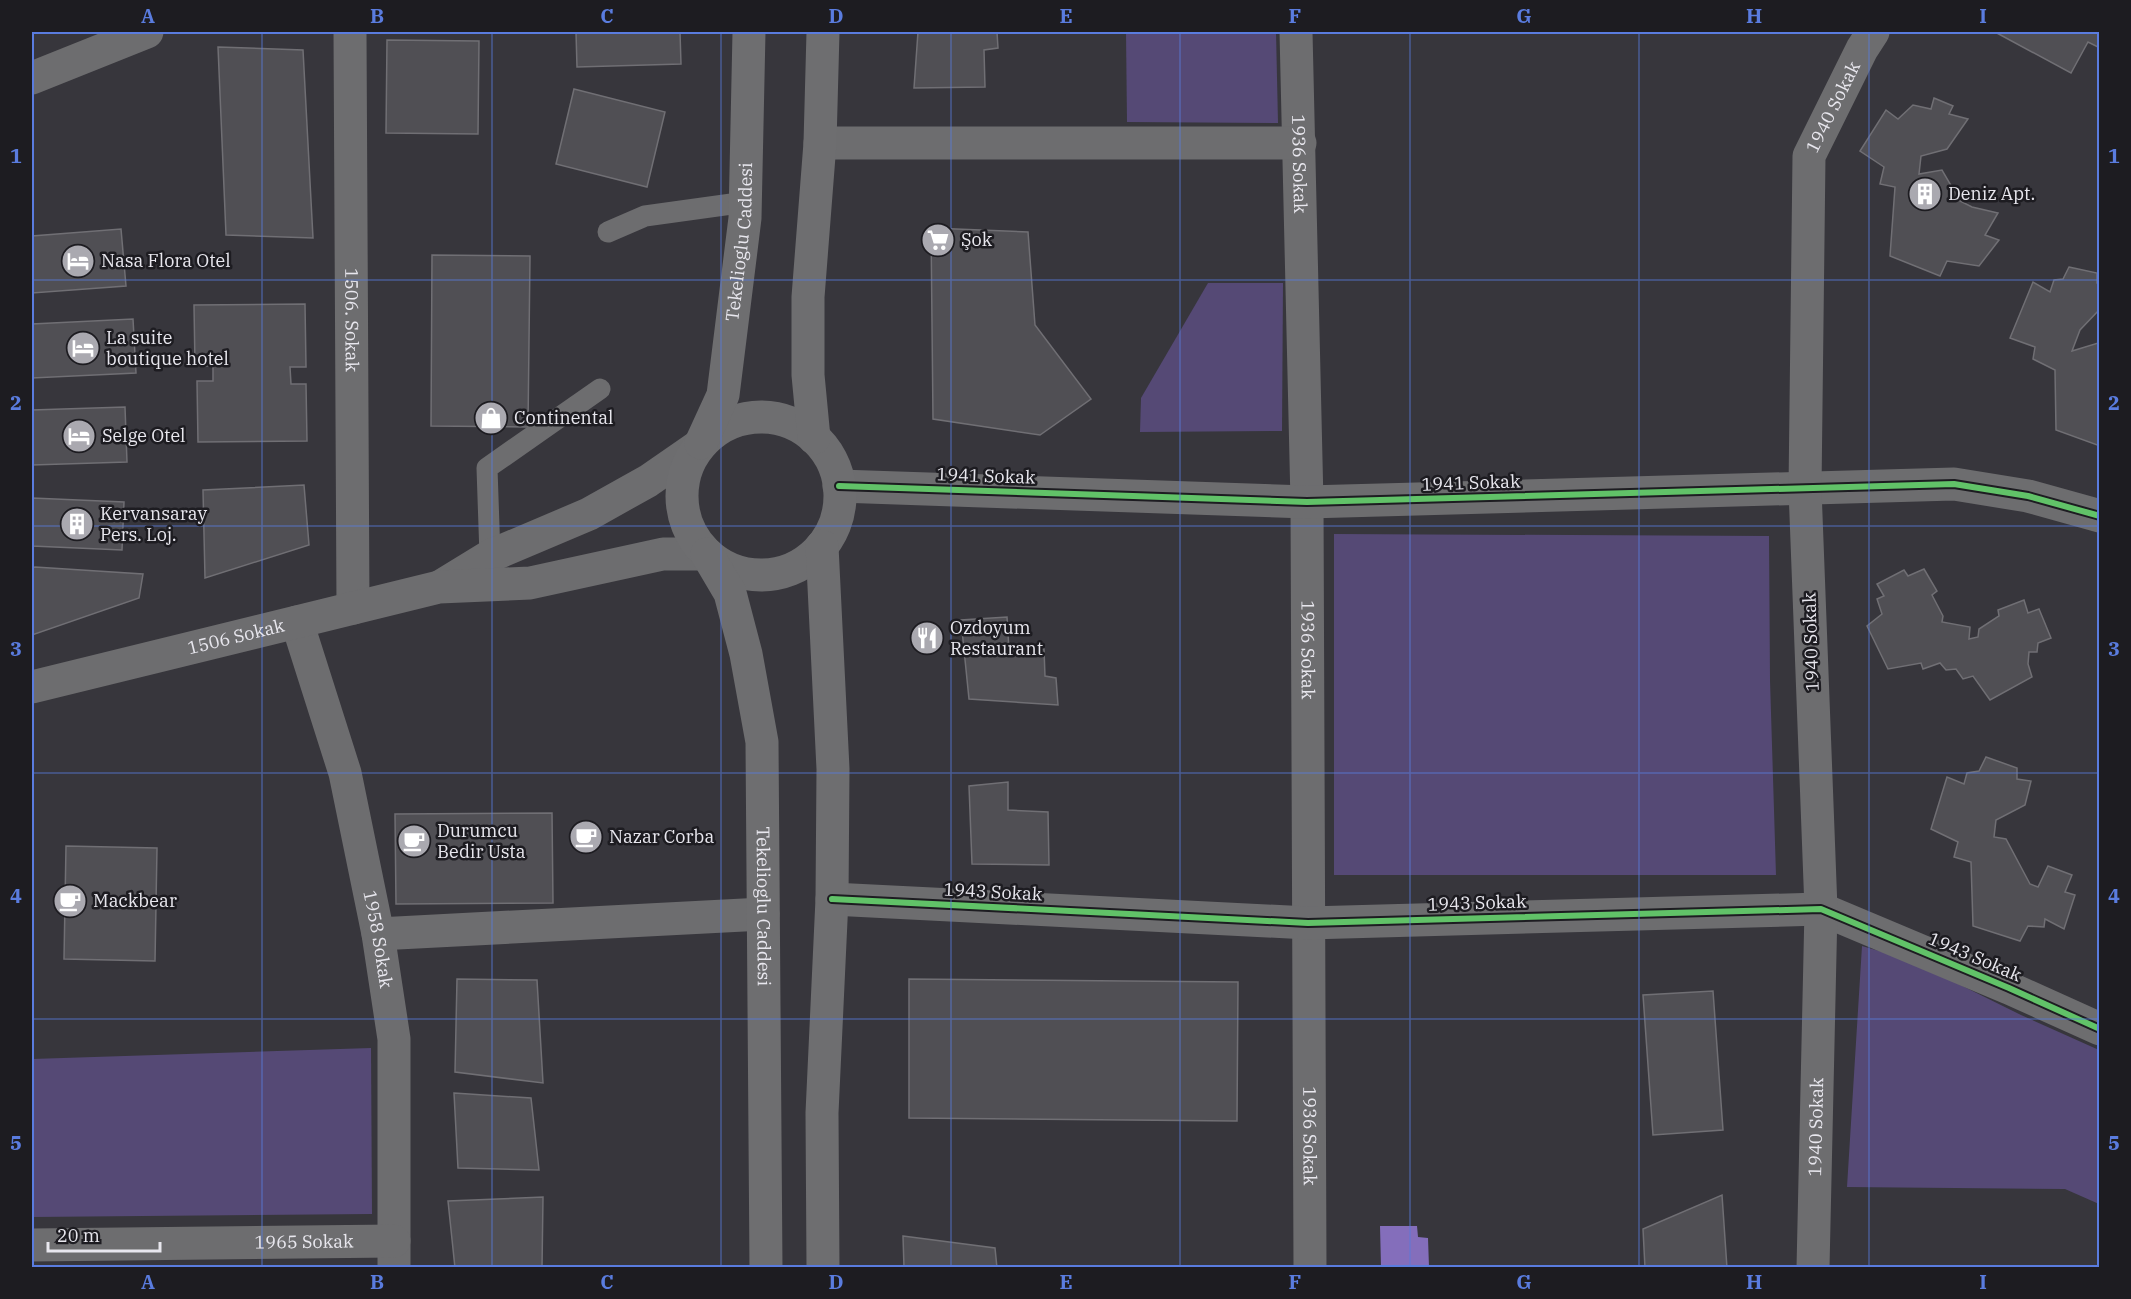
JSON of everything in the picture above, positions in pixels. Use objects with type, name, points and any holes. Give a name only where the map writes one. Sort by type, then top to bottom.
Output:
[{"type":"main road","name":"Tekelioglu Caddesi","points":[[700,445],[723,395],[745,218],[749,32]]},
{"type":"main road","points":[[814,438],[808,375],[808,297],[820,143],[823,32]]},
{"type":"main road","points":[[768,417],[793,424],[814,438],[826,452],[839,486],[839,508],[833,528],[822,546],[806,560],[787,570],[766,575],[735,570],[724,566],[707,554],[692,535],[683,512],[682,488],[687,465],[700,445],[719,428],[743,418],[768,417]]},
{"type":"main road","points":[[822,546],[833,769],[832,899],[822,1113],[823,1268]]},
{"type":"main road","name":"Tekelioglu Caddesi","points":[[707,554],[730,593],[746,654],[762,742],[766,1268]]},
{"type":"street","points":[[32,78],[147,32]]},
{"type":"street","name":"1506. Sokak","points":[[350,32],[353,608]]},
{"type":"street","name":"1936 Sokak","points":[[1296,32],[1307,502],[1310,1268]]},
{"type":"street","name":"1940 Sokak","points":[[1813,1268],[1821,909],[1805,489],[1809,156],[1873,32]]},
{"type":"street","points":[[820,143],[1300,143]]},
{"type":"street","name":"1506 Sokak","points":[[440,587],[490,556],[589,514],[648,481],[700,445]]},
{"type":"street","name":"1941 Sokak","points":[[839,486],[1307,502],[1954,484],[2028,496],[2100,516]]},
{"type":"street","name":"1506 Sokak","points":[[32,687],[440,587],[530,583],[663,554],[707,554]]},
{"type":"street","name":"1958 Sokak","points":[[297,622],[345,773],[378,934],[394,1039],[394,1254]]},
{"type":"street","name":"1943 Sokak","points":[[832,899],[1308,923],[1821,909],[2100,1029]]},
{"type":"street","points":[[378,934],[763,914]]},
{"type":"street","name":"1965 Sokak","points":[[32,1245],[394,1254]]},
{"type":"lane","points":[[608,232],[645,216],[746,202]]},
{"type":"lane","points":[[490,556],[487,468],[600,389]]},
{"type":"shaded area","points":[[1126,32],[1276,32],[1278,123],[1127,122]]},
{"type":"shaded area","points":[[1208,283],[1283,283],[1282,431],[1140,432],[1141,398]]},
{"type":"shaded area","points":[[1334,534],[1769,536],[1770,680],[1776,875],[1334,875]]},
{"type":"shaded area","points":[[1862,946],[1910,960],[2021,1015],[2099,1050],[2099,1204],[2065,1189],[1847,1187]]},
{"type":"shaded area","points":[[371,1048],[372,1214],[32,1217],[32,1059]]},
{"type":"shaded area","points":[[1380,1226],[1417,1226],[1418,1237],[1428,1238],[1429,1267],[1381,1267]]},
{"type":"building","points":[[576,32],[680,32],[681,64],[577,67]]},
{"type":"building","points":[[918,32],[997,32],[998,48],[984,50],[985,87],[914,88]]},
{"type":"building","points":[[1995,32],[2100,32],[2100,48],[2088,42],[2071,73]]},
{"type":"building","points":[[387,40],[479,41],[478,134],[386,133]]},
{"type":"building","points":[[218,47],[303,50],[313,238],[226,235]]},
{"type":"building","points":[[574,89],[665,112],[647,187],[556,164]]},
{"type":"building","name":"Deniz Apt.","points":[[1934,98],[1953,106],[1949,114],[1968,119],[1947,149],[1921,156],[1919,174],[1942,170],[1960,201],[1972,207],[1998,213],[1985,235],[1999,240],[1979,266],[1947,261],[1940,276],[1890,256],[1895,187],[1880,184],[1884,167],[1860,151],[1886,110],[1898,119],[1913,105],[1931,109]]},
{"type":"building","points":[[931,228],[1028,232],[1035,325],[1091,399],[1040,435],[933,419]]},
{"type":"building","name":"Nasa Flora Otel","points":[[121,229],[126,286],[32,293],[32,236]]},
{"type":"building","points":[[432,255],[530,256],[528,427],[431,426]]},
{"type":"building","points":[[2069,267],[2097,273],[2097,283],[2100,285],[2100,309],[2080,330],[2072,351],[2098,343],[2100,345],[2100,446],[2056,430],[2055,370],[2033,359],[2035,347],[2010,338],[2033,282],[2050,292],[2054,280],[2063,279]]},
{"type":"building","points":[[305,304],[306,367],[290,367],[291,384],[306,384],[307,441],[198,442],[197,381],[213,381],[213,366],[195,366],[194,305]]},
{"type":"building","name":"La suite boutique hotel","points":[[133,319],[136,373],[32,378],[32,324]]},
{"type":"building","name":"Selge Otel","points":[[125,407],[127,462],[32,465],[32,410]]},
{"type":"building","points":[[304,485],[309,545],[205,578],[203,490]]},
{"type":"building","name":"Kervansaray Pers. Loj.","points":[[32,498],[124,502],[122,550],[32,546]]},
{"type":"building","points":[[32,568],[143,574],[139,598],[32,635]]},
{"type":"building","points":[[1924,569],[1937,591],[1932,595],[1943,616],[1942,622],[1970,627],[1969,639],[1978,637],[1979,629],[1999,616],[1998,610],[2024,600],[2028,613],[2039,609],[2051,638],[2038,643],[2037,652],[2029,652],[2028,664],[2032,677],[1990,700],[1973,676],[1963,679],[1956,669],[1946,670],[1940,663],[1923,669],[1921,663],[1888,669],[1867,626],[1882,614],[1877,599],[1884,596],[1877,584],[1904,570],[1908,576]]},
{"type":"building","points":[[1007,617],[1009,650],[1044,649],[1045,676],[1056,678],[1058,705],[969,699],[961,620]]},
{"type":"building","points":[[1986,757],[2017,768],[2017,779],[2031,781],[2025,805],[1996,820],[1994,837],[2006,839],[2030,884],[2038,887],[2048,866],[2072,875],[2065,892],[2075,895],[2064,929],[2045,919],[2044,927],[2028,926],[2020,941],[1973,926],[1971,862],[1954,857],[1958,842],[1931,829],[1947,777],[1964,784],[1967,773],[1979,771]]},
{"type":"building","points":[[1008,782],[1008,810],[1048,812],[1049,865],[972,864],[969,786]]},
{"type":"building","points":[[552,813],[553,903],[396,904],[395,814]]},
{"type":"building","points":[[66,846],[157,848],[155,961],[64,959]]},
{"type":"building","points":[[457,979],[537,980],[543,1083],[455,1072]]},
{"type":"building","points":[[909,979],[1238,982],[1237,1121],[909,1118]]},
{"type":"building","points":[[1713,991],[1723,1130],[1653,1135],[1643,995]]},
{"type":"building","points":[[454,1093],[531,1098],[539,1170],[458,1168]]},
{"type":"building","points":[[1722,1195],[1727,1268],[1645,1268],[1643,1229]]},
{"type":"building","points":[[543,1197],[542,1268],[455,1268],[448,1201]]},
{"type":"building","points":[[903,1236],[995,1248],[997,1268],[904,1268]]},
{"type":"cycle path","points":[[839,486],[1307,502],[1954,484],[2028,496],[2100,516]]},
{"type":"cycle path","points":[[832,899],[1308,923],[1821,909],[2100,1029]]},
{"type":"place","name":"Deniz Apt.","points":[[1925,194]]},
{"type":"place","name":"Şok","points":[[938,240]]},
{"type":"place","name":"Nasa Flora Otel","points":[[78,261]]},
{"type":"place","name":"La suite boutique hotel","points":[[83,348]]},
{"type":"place","name":"Continental","points":[[491,418]]},
{"type":"place","name":"Selge Otel","points":[[79,436]]},
{"type":"place","name":"Kervansaray Pers. Loj.","points":[[77,524]]},
{"type":"place","name":"Ozdoyum Restaurant","points":[[927,638]]},
{"type":"place","name":"Nazar Corba","points":[[586,837]]},
{"type":"place","name":"Durumcu Bedir Usta","points":[[414,841]]},
{"type":"place","name":"Mackbear","points":[[70,901]]}]
